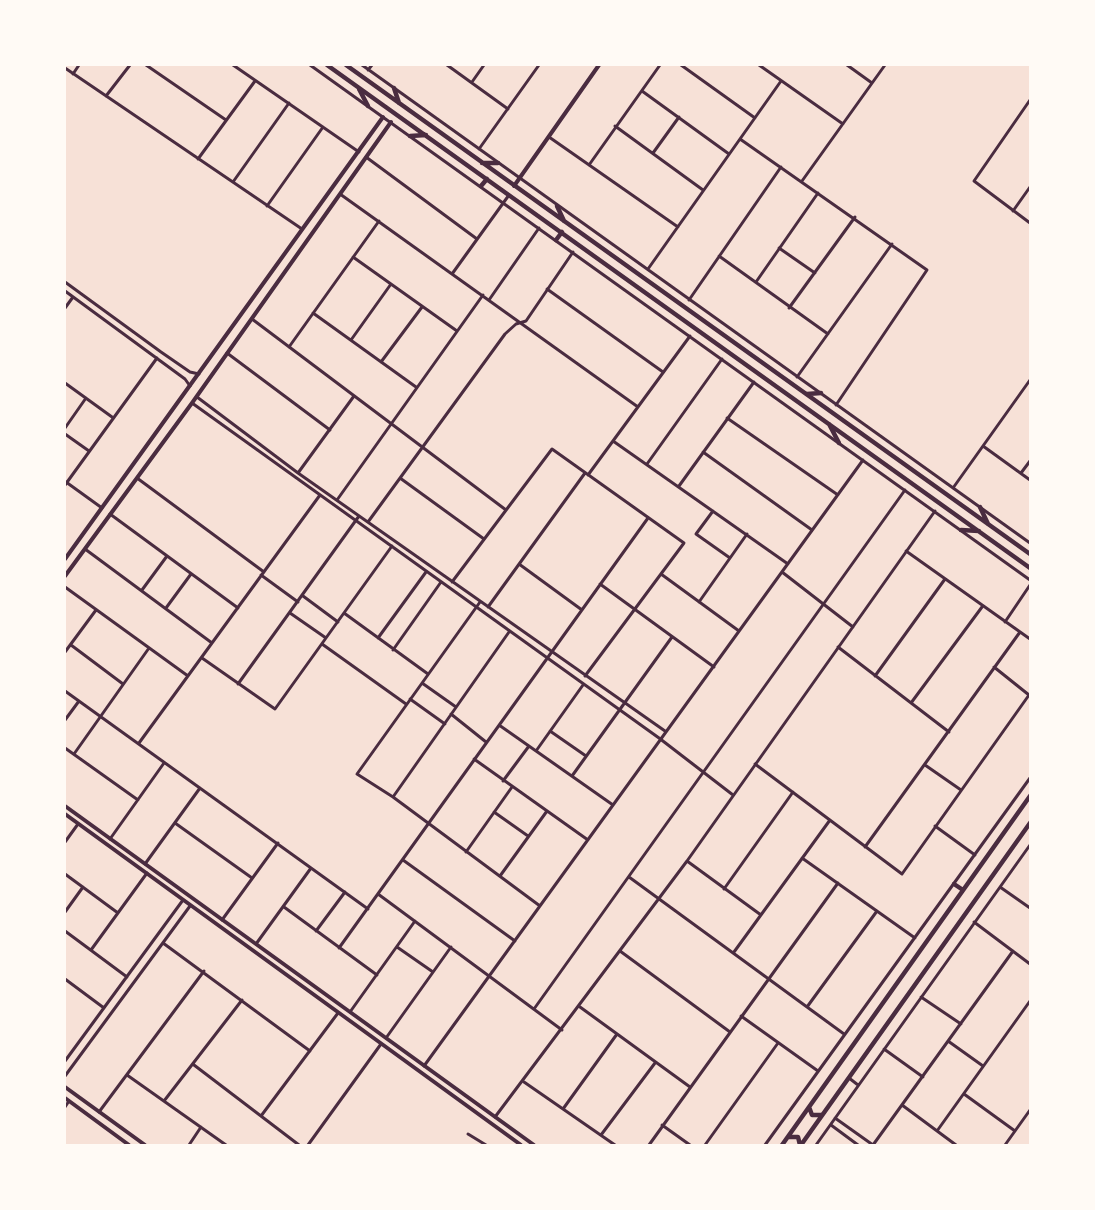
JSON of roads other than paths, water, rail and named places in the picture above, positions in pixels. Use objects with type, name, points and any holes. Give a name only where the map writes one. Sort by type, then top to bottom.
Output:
[{"type":"main road","points":[[327,65],[1030,568]]},
{"type":"main road","points":[[346,65],[1030,554]]},
{"type":"main road","points":[[358,88],[368,106]]},
{"type":"main road","points":[[394,88],[400,104]]},
{"type":"main road","points":[[410,136],[426,135]]},
{"type":"main road","points":[[482,163],[498,163]]},
{"type":"main road","points":[[481,186],[487,179]]},
{"type":"main road","points":[[558,206],[565,222]]},
{"type":"main road","points":[[556,240],[562,232]]},
{"type":"main road","points":[[667,308],[672,304],[673,299]]},
{"type":"main road","points":[[682,318],[682,312],[687,308]]},
{"type":"main road","points":[[806,394],[821,393]]},
{"type":"main road","points":[[828,422],[839,443]]},
{"type":"main road","points":[[980,507],[988,525]]},
{"type":"main road","points":[[961,530],[979,531]]},
{"type":"main road","points":[[782,1145],[1030,796]]},
{"type":"main road","points":[[800,1145],[1030,823]]},
{"type":"main road","points":[[954,884],[963,890]]},
{"type":"main road","points":[[810,1107],[812,1115],[823,1114]]},
{"type":"main road","points":[[788,1138],[796,1136],[800,1140],[800,1145]]},
{"type":"street","points":[[73,74],[79,65]]},
{"type":"street","points":[[106,96],[130,65]]},
{"type":"street","points":[[146,65],[226,120]]},
{"type":"street","points":[[232,65],[359,152]]},
{"type":"street","points":[[310,65],[1030,580]]},
{"type":"street","points":[[362,65],[1030,542]]},
{"type":"street","points":[[368,70],[372,65]]},
{"type":"street","points":[[447,65],[508,109]]},
{"type":"street","points":[[472,82],[484,65]]},
{"type":"street","points":[[479,149],[539,65]]},
{"type":"street","points":[[514,186],[600,65]]},
{"type":"street","points":[[589,164],[660,65]]},
{"type":"street","points":[[681,65],[755,118]]},
{"type":"street","points":[[760,65],[843,124]]},
{"type":"street","points":[[847,65],[872,83]]},
{"type":"street","points":[[802,181],[885,65]]},
{"type":"street","points":[[65,68],[303,230]]},
{"type":"street","points":[[198,158],[255,81]]},
{"type":"street","points":[[648,269],[781,81]]},
{"type":"street","points":[[642,91],[729,154]]},
{"type":"street","points":[[1030,100],[974,181],[1030,223]]},
{"type":"street","points":[[233,182],[289,104]]},
{"type":"street","points":[[65,559],[200,374],[383,117]]},
{"type":"street","points":[[652,153],[679,117]]},
{"type":"street","points":[[65,576],[192,403],[391,122]]},
{"type":"street","points":[[615,126],[703,190]]},
{"type":"street","points":[[268,206],[323,127]]},
{"type":"street","points":[[549,136],[678,227]]},
{"type":"street","points":[[740,139],[855,217],[927,270],[836,405]]},
{"type":"street","points":[[366,157],[477,239]]},
{"type":"street","points":[[689,300],[780,167]]},
{"type":"street","points":[[1013,211],[1030,187]]},
{"type":"street","points":[[756,282],[818,193]]},
{"type":"street","points":[[340,194],[638,407]]},
{"type":"street","points":[[452,274],[510,195]]},
{"type":"street","points":[[789,308],[855,217]]},
{"type":"street","points":[[289,347],[379,221]]},
{"type":"street","points":[[489,300],[539,228]]},
{"type":"street","points":[[797,377],[892,244]]},
{"type":"street","points":[[779,248],[815,273]]},
{"type":"street","points":[[368,522],[505,334],[516,324],[526,321],[573,252]]},
{"type":"street","points":[[719,256],[789,308],[828,334]]},
{"type":"street","points":[[353,257],[457,331]]},
{"type":"street","points":[[65,282],[190,372],[200,374]]},
{"type":"street","points":[[351,340],[391,284]]},
{"type":"street","points":[[547,289],[663,372]]},
{"type":"street","points":[[260,290],[264,295],[268,295]]},
{"type":"street","points":[[65,292],[185,378],[191,386]]},
{"type":"street","points":[[337,500],[482,295]]},
{"type":"street","points":[[65,308],[73,297]]},
{"type":"street","points":[[247,307],[254,308],[257,312]]},
{"type":"street","points":[[381,362],[422,307]]},
{"type":"street","points":[[313,313],[416,388]]},
{"type":"street","points":[[252,319],[506,510]]},
{"type":"street","points":[[488,608],[690,336]]},
{"type":"street","points":[[227,354],[330,430]]},
{"type":"street","points":[[102,508],[66,483],[112,417],[157,358]]},
{"type":"street","points":[[647,464],[722,359]]},
{"type":"street","points":[[185,378],[190,372]]},
{"type":"street","points":[[953,488],[1030,380]]},
{"type":"street","points":[[679,486],[754,382]]},
{"type":"street","points":[[65,383],[112,417]]},
{"type":"street","points":[[298,473],[354,396]]},
{"type":"street","points":[[196,397],[298,473],[665,731]]},
{"type":"street","points":[[65,428],[86,398]]},
{"type":"street","points":[[192,403],[546,659],[659,738],[733,795]]},
{"type":"street","points":[[727,418],[838,495]]},
{"type":"street","points":[[65,434],[89,451]]},
{"type":"street","points":[[613,440],[788,564]]},
{"type":"street","points":[[983,446],[1030,480]]},
{"type":"street","points":[[452,582],[552,449],[684,543],[586,676]]},
{"type":"street","points":[[703,452],[812,530]]},
{"type":"street","points":[[424,1066],[588,840],[659,738],[714,667],[862,460]]},
{"type":"street","points":[[1021,474],[1030,461]]},
{"type":"street","points":[[137,478],[298,602]]},
{"type":"street","points":[[400,478],[484,539]]},
{"type":"street","points":[[116,489],[119,493],[126,493]]},
{"type":"street","points":[[534,1010],[905,490]]},
{"type":"street","points":[[139,743],[320,495]]},
{"type":"street","points":[[108,500],[113,500],[116,506]]},
{"type":"street","points":[[713,511],[696,534],[730,558]]},
{"type":"street","points":[[495,1117],[524,1082],[687,861],[935,511]]},
{"type":"street","points":[[110,514],[238,608]]},
{"type":"street","points":[[238,684],[360,516]]},
{"type":"street","points":[[339,948],[648,518]]},
{"type":"street","points":[[699,602],[747,534]]},
{"type":"street","points":[[202,658],[275,709],[392,546]]},
{"type":"street","points":[[85,549],[212,642]]},
{"type":"street","points":[[402,554],[405,549]]},
{"type":"street","points":[[906,551],[1030,640]]},
{"type":"street","points":[[142,590],[167,556]]},
{"type":"street","points":[[519,564],[582,610]]},
{"type":"street","points":[[378,638],[426,572]]},
{"type":"street","points":[[782,572],[822,605],[853,627]]},
{"type":"street","points":[[166,608],[191,574]]},
{"type":"street","points":[[661,574],[739,632]]},
{"type":"street","points":[[875,676],[945,579]]},
{"type":"street","points":[[393,650],[441,582]]},
{"type":"street","points":[[600,584],[714,667]]},
{"type":"street","points":[[1005,622],[1030,585]]},
{"type":"street","points":[[65,587],[188,676]]},
{"type":"street","points":[[303,596],[338,622]]},
{"type":"street","points":[[480,602],[357,774],[393,797],[540,906]]},
{"type":"street","points":[[911,703],[982,607]]},
{"type":"street","points":[[65,652],[96,610]]},
{"type":"street","points":[[290,613],[326,638]]},
{"type":"street","points":[[344,613],[428,674]]},
{"type":"street","points":[[393,797],[509,632]]},
{"type":"street","points":[[865,846],[1020,632]]},
{"type":"street","points":[[572,776],[672,637]]},
{"type":"street","points":[[322,644],[406,704]]},
{"type":"street","points":[[71,645],[123,684]]},
{"type":"street","points":[[838,647],[948,732]]},
{"type":"street","points":[[74,754],[149,648]]},
{"type":"street","points":[[755,764],[902,874],[1030,695],[994,667]]},
{"type":"street","points":[[422,683],[456,707]]},
{"type":"street","points":[[536,751],[583,685]]},
{"type":"street","points":[[65,691],[368,909]]},
{"type":"street","points":[[410,699],[445,724]]},
{"type":"street","points":[[65,720],[79,701]]},
{"type":"street","points":[[451,714],[486,742]]},
{"type":"street","points":[[499,725],[613,805]]},
{"type":"street","points":[[550,731],[586,756]]},
{"type":"street","points":[[503,781],[529,746]]},
{"type":"street","points":[[65,748],[138,800]]},
{"type":"street","points":[[474,759],[588,840]]},
{"type":"street","points":[[110,839],[164,763]]},
{"type":"street","points":[[925,765],[961,790]]},
{"type":"street","points":[[765,1145],[1030,778]]},
{"type":"street","points":[[466,852],[512,787]]},
{"type":"street","points":[[145,864],[200,788]]},
{"type":"street","points":[[724,889],[793,792]]},
{"type":"street","points":[[65,810],[76,814],[534,1145]]},
{"type":"street","points":[[65,810],[78,824],[521,1145]]},
{"type":"street","points":[[494,812],[528,836]]},
{"type":"street","points":[[500,876],[547,812]]},
{"type":"street","points":[[72,819],[76,814]]},
{"type":"street","points":[[734,952],[830,820]]},
{"type":"street","points":[[175,823],[252,878]]},
{"type":"street","points":[[65,842],[78,824]]},
{"type":"street","points":[[935,826],[975,855]]},
{"type":"street","points":[[222,920],[278,843]]},
{"type":"street","points":[[816,1145],[974,922],[1028,851],[1030,845]]},
{"type":"street","points":[[802,858],[915,938]]},
{"type":"street","points":[[402,860],[515,940]]},
{"type":"street","points":[[687,861],[760,916]]},
{"type":"street","points":[[256,944],[311,868]]},
{"type":"street","points":[[65,874],[118,913]]},
{"type":"street","points":[[90,950],[147,874]]},
{"type":"street","points":[[629,877],[844,1034]]},
{"type":"street","points":[[648,1145],[838,883]]},
{"type":"street","points":[[65,912],[83,887]]},
{"type":"street","points":[[1000,887],[1030,908]]},
{"type":"street","points":[[316,931],[345,892]]},
{"type":"street","points":[[378,894],[562,1030]]},
{"type":"street","points":[[65,1061],[183,900]]},
{"type":"street","points":[[65,1076],[190,906]]},
{"type":"street","points":[[284,907],[377,975]]},
{"type":"street","points":[[807,1007],[877,911]]},
{"type":"street","points":[[349,1012],[415,921]]},
{"type":"street","points":[[974,922],[1030,964]]},
{"type":"street","points":[[65,931],[126,977]]},
{"type":"street","points":[[163,943],[204,971],[310,1051]]},
{"type":"street","points":[[397,946],[433,972]]},
{"type":"street","points":[[385,1038],[451,947]]},
{"type":"street","points":[[835,1118],[873,1145],[1014,951]]},
{"type":"street","points":[[620,952],[730,1032]]},
{"type":"street","points":[[267,961],[271,960],[272,956]]},
{"type":"street","points":[[275,967],[279,961]]},
{"type":"street","points":[[99,1112],[204,971]]},
{"type":"street","points":[[65,986],[67,981],[104,1008]]},
{"type":"street","points":[[921,997],[961,1024]]},
{"type":"street","points":[[164,1101],[194,1065],[242,1000]]},
{"type":"street","points":[[937,1132],[1030,1001]]},
{"type":"street","points":[[580,1006],[690,1087]]},
{"type":"street","points":[[261,1116],[338,1013]]},
{"type":"street","points":[[741,1016],[818,1071]]},
{"type":"street","points":[[563,1109],[617,1034]]},
{"type":"street","points":[[948,1041],[983,1066]]},
{"type":"street","points":[[705,1145],[778,1043]]},
{"type":"street","points":[[308,1145],[381,1044]]},
{"type":"street","points":[[884,1049],[923,1077]]},
{"type":"street","points":[[601,1135],[655,1063]]},
{"type":"street","points":[[194,1065],[299,1145]]},
{"type":"street","points":[[128,1074],[226,1145]]},
{"type":"street","points":[[848,1078],[858,1085]]},
{"type":"street","points":[[524,1082],[615,1145]]},
{"type":"street","points":[[65,1087],[145,1145]]},
{"type":"street","points":[[964,1094],[1015,1132]]},
{"type":"street","points":[[65,1107],[67,1100],[129,1145]]},
{"type":"street","points":[[902,1106],[956,1145]]},
{"type":"street","points":[[1005,1145],[1030,1110]]},
{"type":"street","points":[[831,1125],[858,1145]]},
{"type":"street","points":[[662,1126],[690,1145]]},
{"type":"street","points":[[189,1145],[201,1127]]},
{"type":"street","points":[[468,1134],[486,1145]]}]
